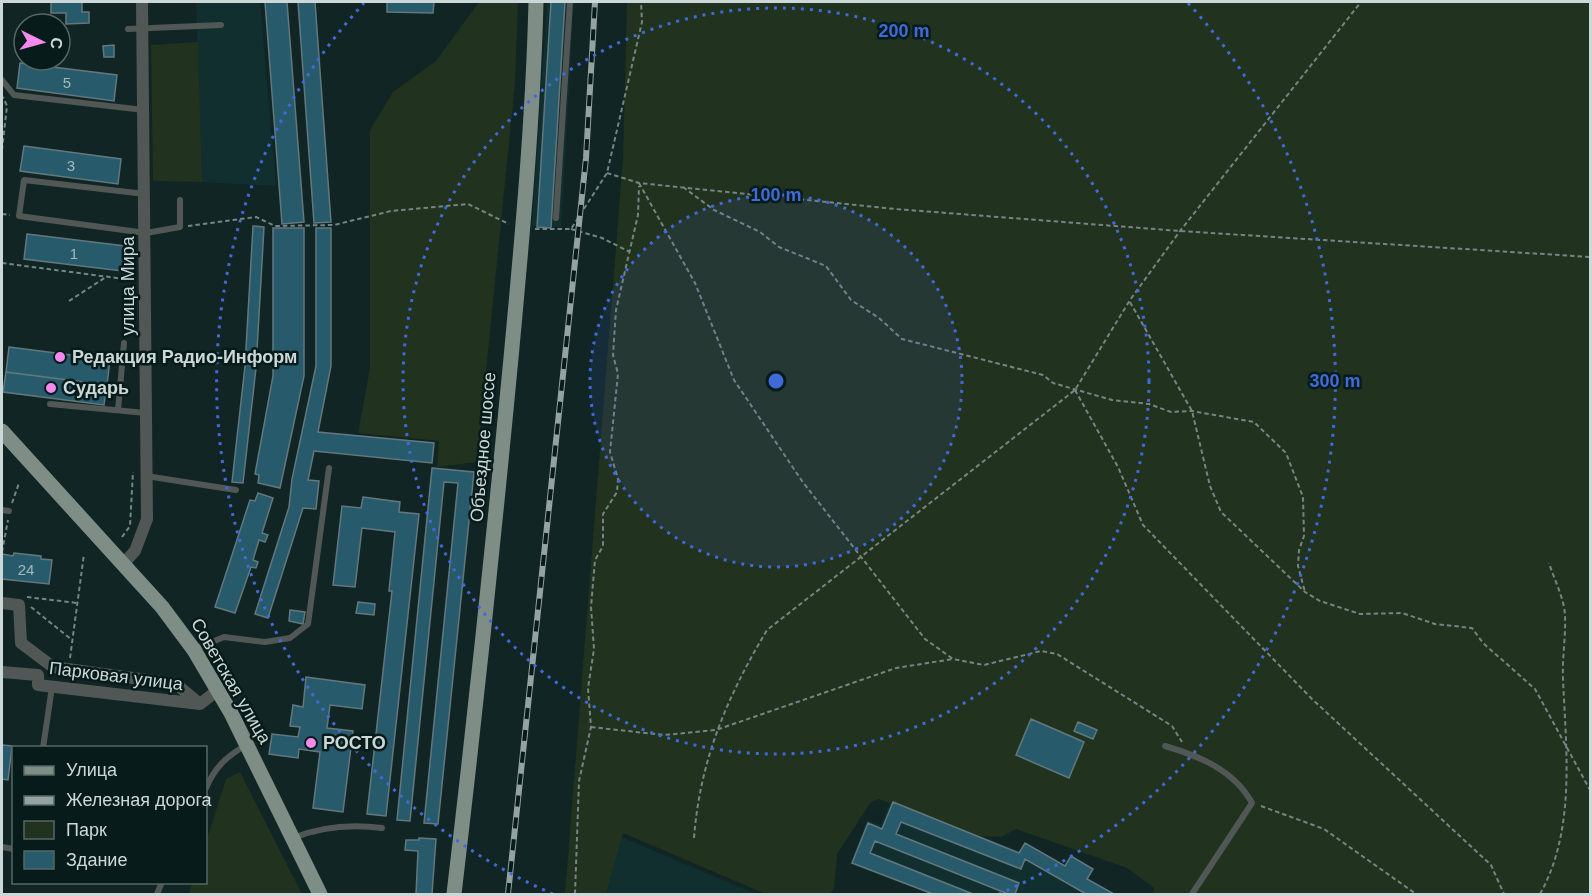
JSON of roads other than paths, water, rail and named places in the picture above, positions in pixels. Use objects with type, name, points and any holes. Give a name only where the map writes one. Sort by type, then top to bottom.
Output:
[{"type":"main road","name":"Объездное шоссе","points":[[454,894],[493,556],[523,229],[534,78],[536,2]]},
{"type":"main road","name":"Советская улица","points":[[2,431],[166,612],[194,650],[247,744],[320,894]]},
{"type":"street","name":"улица Мира","points":[[123,564],[135,551],[147,519],[142,2]]},
{"type":"street","name":"Парковая улица","points":[[2,603],[19,600],[21,642],[53,667],[176,684],[200,704]]},
{"type":"street","name":"Парковая улица","points":[[2,672],[38,675],[38,685],[200,704],[218,690]]},
{"type":"lane","points":[[556,218],[570,2]]},
{"type":"lane","points":[[128,29],[221,25]]},
{"type":"lane","points":[[2,80],[14,95],[144,111]]},
{"type":"lane","points":[[145,194],[24,180],[19,216],[146,233],[180,227],[180,200]]},
{"type":"lane","points":[[118,411],[124,343]]},
{"type":"lane","points":[[50,404],[146,413]]},
{"type":"lane","points":[[194,650],[225,637],[265,642],[290,638],[308,624],[329,468]]},
{"type":"lane","points":[[146,476],[176,477],[236,490]]},
{"type":"lane","points":[[2,510],[9,511]]},
{"type":"lane","points":[[43,746],[52,687]]},
{"type":"lane","points":[[207,786],[213,771],[225,757],[247,744]]},
{"type":"lane","points":[[1165,746],[1195,755],[1214,765],[1245,790],[1252,803],[1192,894]]},
{"type":"lane","points":[[292,838],[321,829],[351,824],[382,828]]},
{"type":"railway","points":[[508,894],[586,158],[595,2]]},
{"type":"place","name":"Редакция Радио-Информ","points":[[60,357]]},
{"type":"place","name":"Сударь","points":[[51,388]]},
{"type":"place","name":"РОСТО","points":[[311,743]]}]
